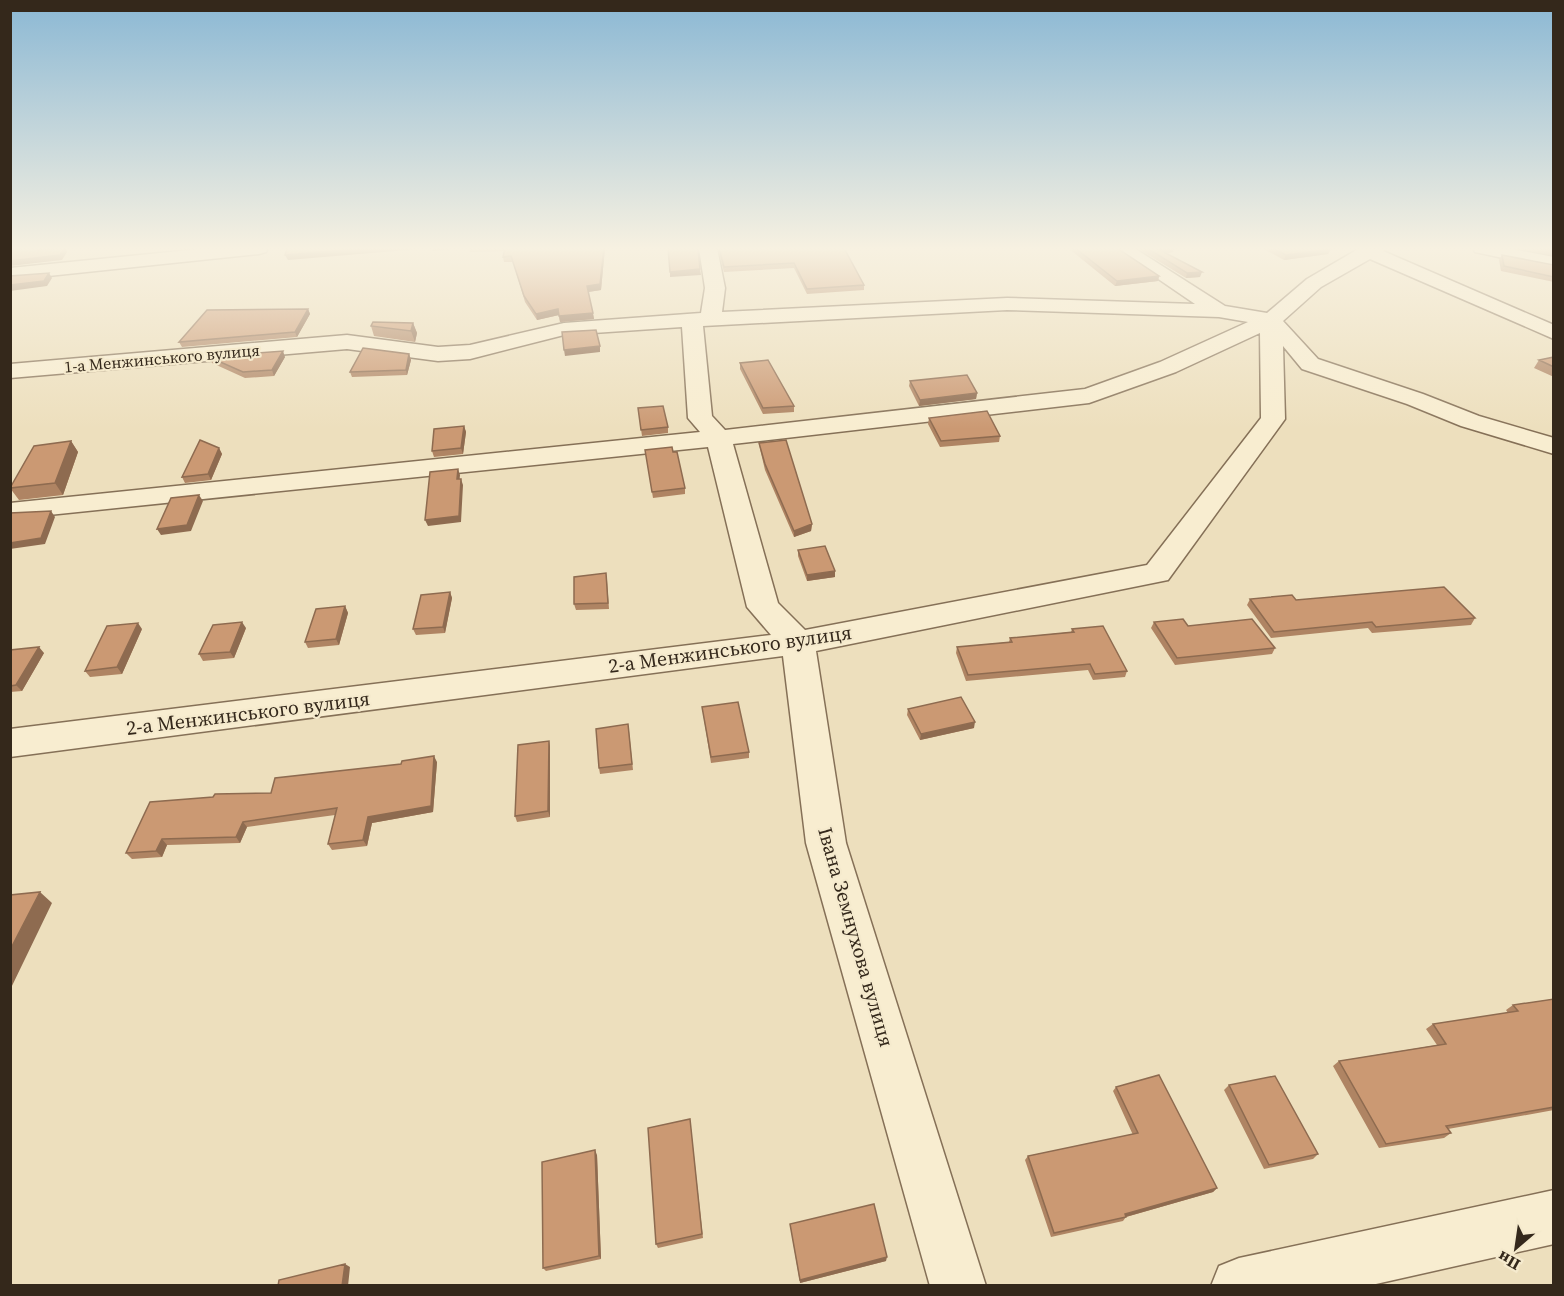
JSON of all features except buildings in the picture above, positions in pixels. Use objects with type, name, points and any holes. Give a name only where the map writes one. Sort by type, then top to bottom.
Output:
[{"type":"street","points":[[707,308],[702,320],[700,418],[719,438],[763,606],[798,643]]},
{"type":"street","name":"1-а Менжинського вулиця","points":[[10,371],[347,342],[438,354],[470,352],[564,329],[922,308]]},
{"type":"street","name":"1-а Менжинського вулиця","points":[[1143,308],[1219,311],[1270,320]]},
{"type":"street","points":[[1215,308],[1219,311]]},
{"type":"street","points":[[10,511],[719,438],[1089,396],[1168,367],[1270,320],[1284,308]]},
{"type":"street","points":[[1501,308],[1554,333]]},
{"type":"street","points":[[1270,320],[1310,364],[1415,399],[1470,421],[1554,446]]},
{"type":"street","name":"2-а Менжинського вулиця","points":[[10,743],[798,643],[1157,573],[1273,419],[1270,320]]},
{"type":"street","name":"Івана Земнухова вулиця","points":[[798,643],[826,843],[958,1286]]},
{"type":"street","points":[[1239,1286],[1554,1217]]}]
